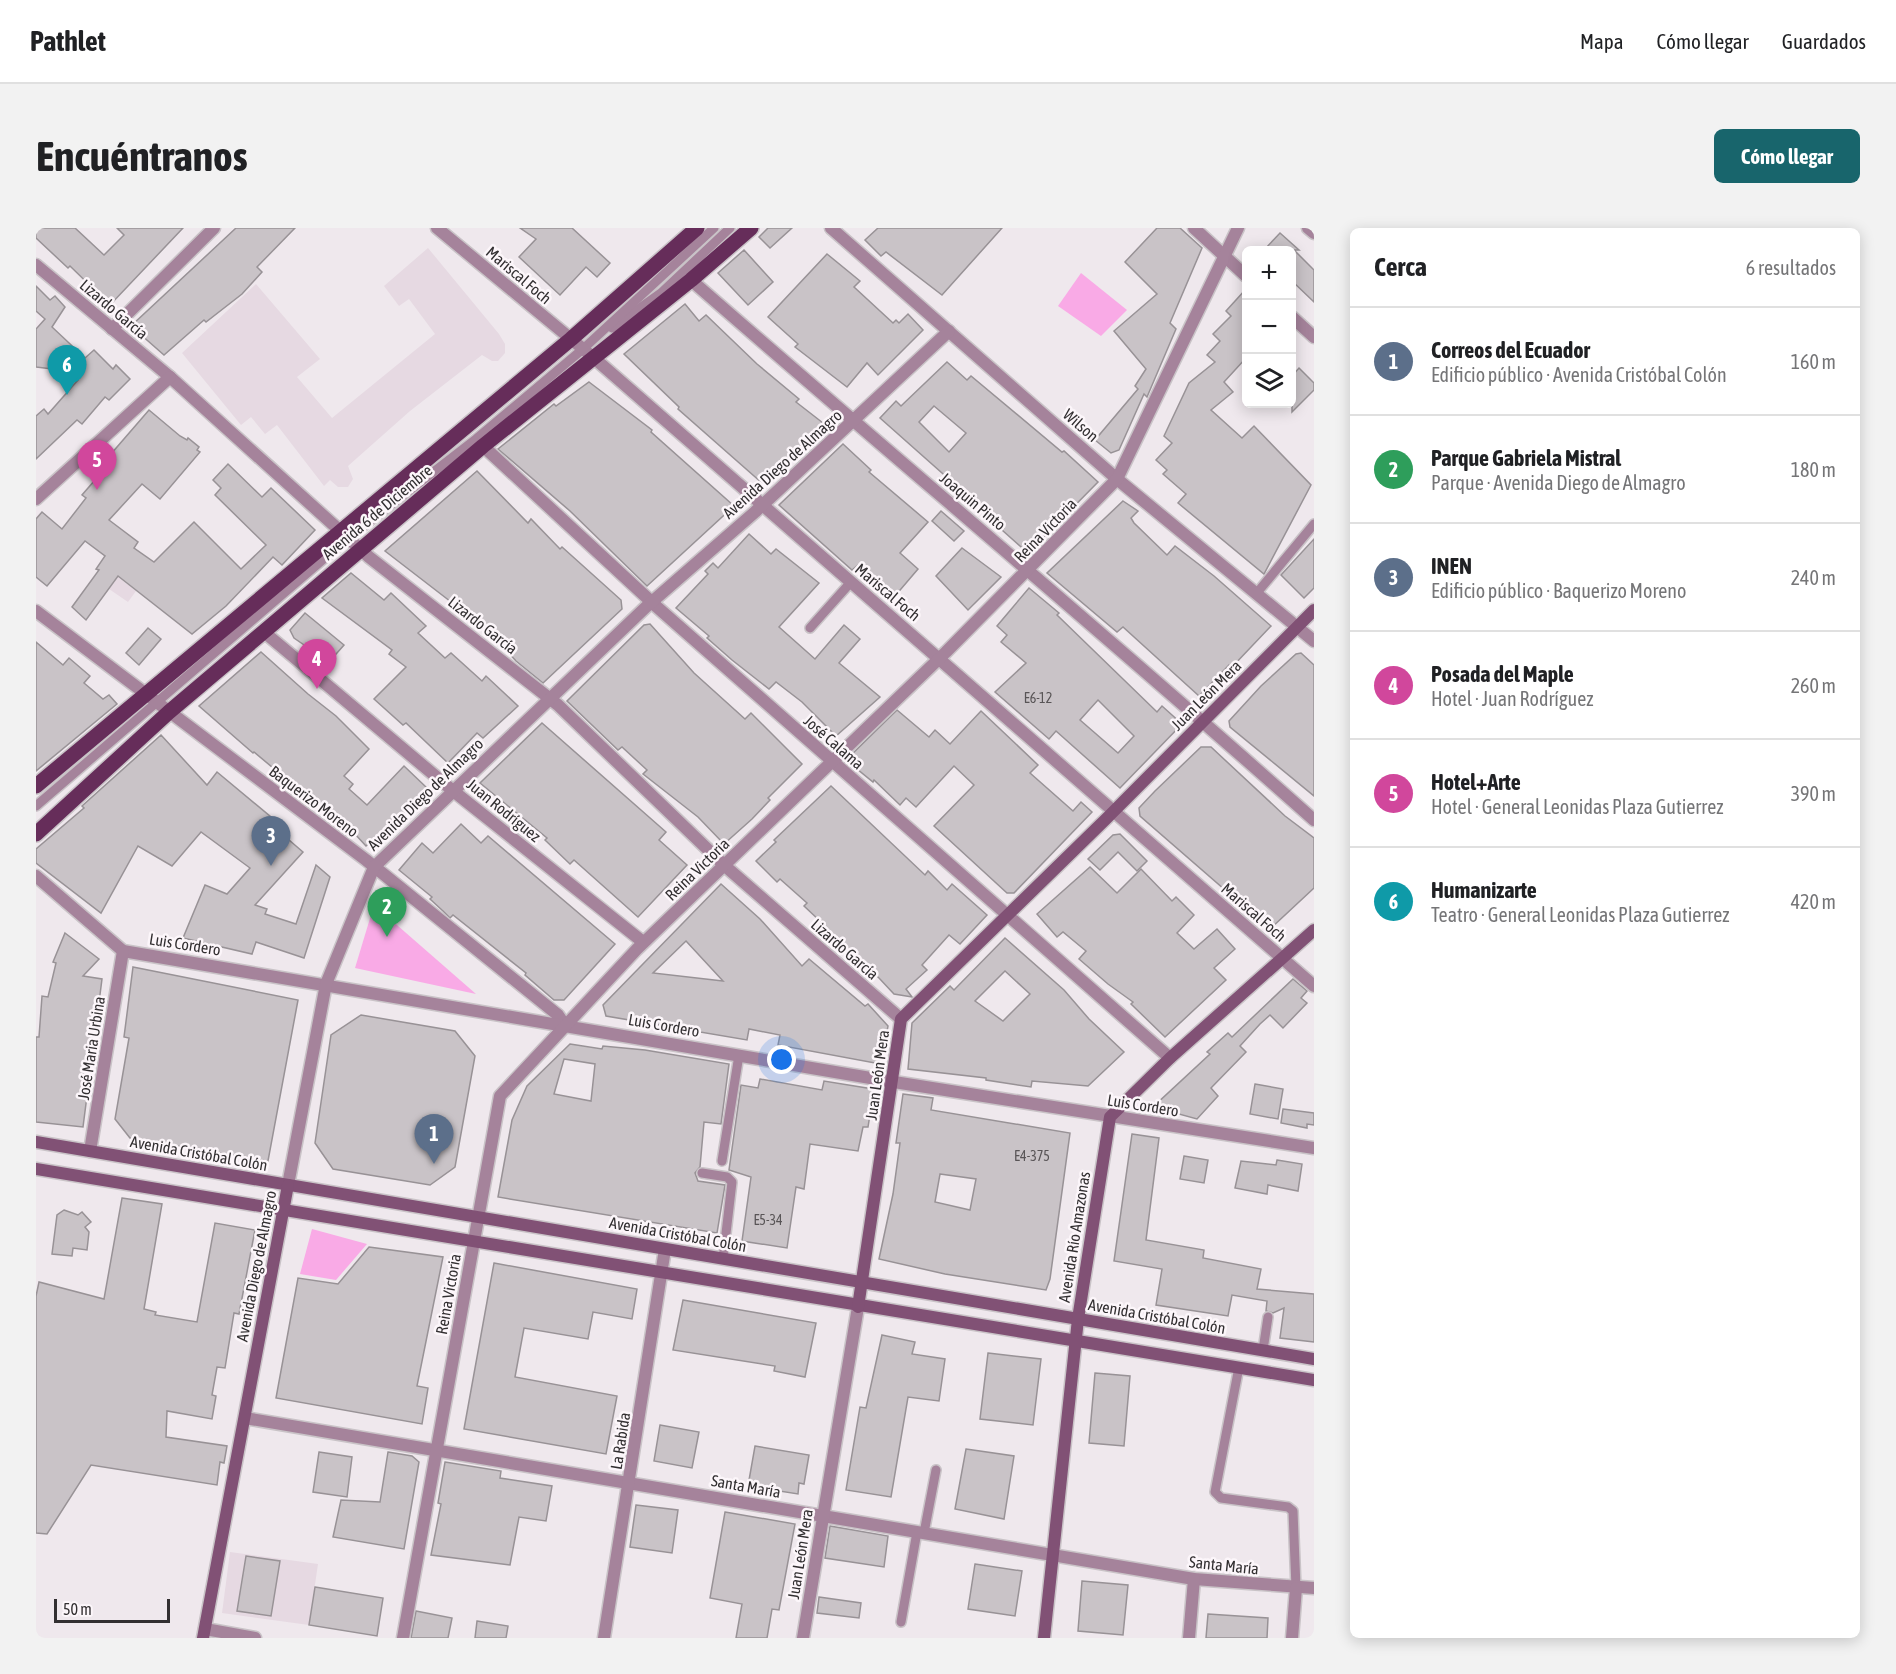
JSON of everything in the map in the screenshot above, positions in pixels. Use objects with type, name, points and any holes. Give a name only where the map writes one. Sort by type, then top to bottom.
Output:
[{"type":"main road","name":"Avenida 6 de Diciembre","points":[[36,834],[169,712],[483,446],[583,349],[697,228]]},
{"type":"main road","name":"Avenida 6 de Diciembre","points":[[36,786],[151,697],[344,534],[583,349],[691,280],[751,228]]},
{"type":"street","points":[[112,329],[214,228]]},
{"type":"street","name":"Mariscal Foch","points":[[437,228],[583,349],[1314,986]]},
{"type":"street","name":"Wilson","points":[[831,228],[1117,479],[1314,641]]},
{"type":"street","points":[[1194,228],[1242,272]]},
{"type":"street","name":"Reina Victoria","points":[[403,1638],[500,1096],[564,1024],[643,942],[940,658],[1117,479],[1238,228]]},
{"type":"street","points":[[1308,228],[1314,233]]},
{"type":"street","name":"Lizardo García","points":[[36,265],[170,377],[361,550],[550,698],[725,866],[901,1019]]},
{"type":"street","name":"Joaquin Pinto","points":[[691,280],[853,422],[1029,570],[1314,820]]},
{"type":"street","points":[[1296,321],[1314,337]]},
{"type":"street","name":"Avenida Diego de Almagro","points":[[204,1634],[326,984],[374,867],[651,602],[762,505],[950,331]]},
{"type":"street","points":[[36,499],[170,377]]},
{"type":"street","name":"José Calama","points":[[483,446],[651,602],[1170,1058]]},
{"type":"street","name":"Juan León Mera","points":[[802,1638],[894,1082],[901,1019],[1115,811],[1314,610]]},
{"type":"street","name":"Baquerizo Moreno","points":[[36,611],[374,867],[558,1015],[564,1024]]},
{"type":"street","name":"Juan Rodríguez","points":[[264,632],[452,790],[643,942]]},
{"type":"street","points":[[36,876],[123,951]]},
{"type":"street","points":[[1110,1117],[1170,1058],[1314,930]]},
{"type":"street","name":"Luis Cordero","points":[[123,951],[564,1024],[894,1082],[1314,1148]]},
{"type":"street","name":"José Maria Urbina","points":[[90,1151],[123,951]]},
{"type":"street","name":"Avenida Río Amazonas","points":[[1044,1638],[1078,1319],[1110,1117]]},
{"type":"street","name":"Avenida Cristóbal Colón","points":[[36,1142],[1313,1358]]},
{"type":"street","points":[[36,1169],[661,1271],[858,1307],[1076,1340],[1314,1380]]},
{"type":"street","name":"La Rabida","points":[[604,1638],[630,1484],[665,1249]]},
{"type":"street","name":"Santa María","points":[[245,1418],[1194,1579],[1314,1588]]},
{"type":"street","points":[[1189,1638],[1194,1579]]},
{"type":"street","points":[[1292,1638],[1296,1588]]},
{"type":"street","points":[[204,1634],[255,1638]]},
{"type":"lane","points":[[583,349],[714,228]]},
{"type":"lane","points":[[583,349],[661,293],[730,228]]},
{"type":"lane","points":[[1256,594],[1314,524]]},
{"type":"lane","points":[[810,628],[851,582]]},
{"type":"lane","points":[[36,806],[151,697]]},
{"type":"lane","points":[[722,1161],[739,1055]]},
{"type":"lane","points":[[702,1173],[728,1177],[732,1182],[723,1259]]},
{"type":"lane","points":[[1263,1350],[1268,1317]]},
{"type":"lane","points":[[1239,1367],[1215,1492],[1221,1498],[1288,1507],[1293,1511],[1296,1588]]},
{"type":"lane","points":[[901,1622],[936,1470]]},
{"type":"shaded area","points":[[428,248],[499,334],[505,344],[505,353],[498,361],[492,361],[482,355],[410,411],[348,466],[353,479],[348,487],[338,487],[330,480],[324,486],[277,425],[265,434],[251,417],[241,425],[182,353],[256,284],[320,359],[297,377],[332,418],[435,334],[409,299],[399,306],[384,286]]},
{"type":"shaded area","points":[[1081,273],[1127,310],[1101,336],[1058,306]]},
{"type":"shaded area","points":[[118,577],[136,591],[128,602],[109,589]]},
{"type":"shaded area","points":[[374,905],[476,994],[355,968]]},
{"type":"shaded area","points":[[312,1229],[367,1244],[336,1280],[300,1274]]},
{"type":"shaded area","points":[[230,1552],[318,1564],[309,1625],[222,1613]]},
{"type":"building","points":[[36,228],[75,228],[104,255],[124,235],[117,228],[183,228],[110,305],[70,266],[68,268],[36,238]]},
{"type":"building","points":[[236,228],[295,228],[257,267],[262,272],[242,294],[206,322],[204,320],[164,355],[131,326]]},
{"type":"building","points":[[520,228],[572,228],[610,263],[597,277],[586,267],[560,295],[519,257],[536,239]]},
{"type":"building","points":[[768,228],[792,228],[770,248],[759,237]]},
{"type":"building","points":[[878,228],[1002,228],[942,295],[886,252],[881,256],[865,240]]},
{"type":"building","points":[[1157,228],[1180,228],[1202,248],[1170,323],[1176,329],[1147,397],[1144,394],[1119,450],[1111,453],[1095,440],[1138,389],[1135,386],[1146,369],[1114,331],[1157,294],[1125,262]]},
{"type":"building","points":[[1280,233],[1295,246],[1268,246]]},
{"type":"building","points":[[744,250],[773,282],[748,305],[718,273]]},
{"type":"building","points":[[1296,252],[1314,270],[1314,302],[1296,285]]},
{"type":"building","points":[[827,254],[860,281],[854,287],[893,323],[896,320],[899,323],[908,314],[923,330],[878,375],[867,363],[847,387],[795,347],[798,344],[768,317]]},
{"type":"building","points":[[36,286],[50,300],[55,296],[65,307],[52,327],[85,358],[94,350],[113,369],[116,365],[130,379],[109,400],[105,397],[82,424],[77,420],[36,459],[36,416],[44,409],[48,414],[78,380],[59,362],[52,369],[36,367],[36,329],[45,319],[36,311]]},
{"type":"building","points":[[1242,293],[1242,362],[1224,382],[1233,392],[1211,410],[1242,438],[1254,426],[1311,485],[1264,574],[1178,503],[1186,494],[1163,474],[1167,470],[1156,460],[1172,443],[1164,436],[1189,383],[1215,362],[1207,355],[1220,341],[1213,334],[1231,316],[1226,311]]},
{"type":"building","points":[[685,304],[699,321],[706,315],[757,364],[799,399],[796,402],[823,423],[762,483],[678,409],[679,407],[624,354]]},
{"type":"building","points":[[947,362],[967,380],[971,376],[1062,452],[1064,451],[1098,482],[1028,553],[1002,530],[1004,528],[880,418],[896,401],[901,406]],"holes":[[[934,406],[966,433],[949,452],[919,422]]]},
{"type":"building","points":[[1299,368],[1314,383],[1314,390],[1296,408],[1296,371]]},
{"type":"building","points":[[589,382],[652,430],[651,432],[734,506],[647,586],[570,511],[498,449],[554,404],[556,406]]},
{"type":"building","points":[[149,410],[180,436],[187,440],[188,438],[199,447],[197,450],[200,452],[160,499],[142,484],[109,520],[138,542],[134,548],[154,562],[194,522],[241,569],[266,545],[215,495],[221,488],[213,480],[228,464],[262,497],[271,488],[315,530],[282,565],[273,557],[226,606],[192,634],[118,576],[86,620],[72,607],[99,570],[96,569],[105,556],[85,541],[47,586],[36,577],[36,519],[42,512],[62,529],[86,498],[82,495],[115,457],[111,454]]},
{"type":"building","points":[[843,444],[871,470],[869,472],[928,522],[900,553],[918,569],[895,596],[858,565],[852,570],[779,505]]},
{"type":"building","points":[[477,471],[528,523],[531,519],[560,549],[562,547],[621,600],[622,609],[543,683],[516,661],[490,632],[385,551]]},
{"type":"building","points":[[1123,501],[1138,511],[1131,518],[1134,523],[1167,555],[1175,546],[1214,576],[1271,626],[1232,667],[1229,665],[1199,696],[1123,627],[1117,632],[1047,573]]},
{"type":"building","points":[[941,511],[964,531],[954,541],[932,521]]},
{"type":"building","points":[[749,534],[771,554],[776,549],[819,583],[779,627],[815,659],[844,625],[860,639],[839,663],[880,697],[836,736],[802,702],[776,682],[769,689],[732,660],[707,638],[709,636],[676,608],[708,574],[705,571],[713,563],[718,568]]},
{"type":"building","points":[[1314,539],[1314,588],[1304,598],[1281,575]]},
{"type":"building","points":[[962,548],[1001,577],[968,610],[936,576]]},
{"type":"building","points":[[351,573],[384,600],[391,593],[426,626],[418,633],[445,658],[451,653],[482,681],[486,676],[518,706],[483,738],[477,733],[448,763],[406,723],[403,725],[374,699],[406,667],[389,654],[392,650],[322,598]]},
{"type":"building","points":[[1029,588],[1059,613],[1057,615],[1157,712],[1162,706],[1182,724],[1120,788],[1056,731],[1049,739],[995,692],[1026,663],[1001,642],[1007,635],[997,626]],"holes":[[[1098,700],[1134,736],[1118,753],[1080,720]]]},
{"type":"building","points":[[305,613],[344,645],[329,662],[294,638],[290,630]]},
{"type":"building","points":[[650,624],[694,673],[745,719],[751,713],[802,764],[768,798],[770,800],[752,819],[724,844],[698,817],[643,774],[647,770],[622,747],[618,750],[567,701],[644,625]]},
{"type":"building","points":[[148,628],[161,639],[139,665],[126,653]]},
{"type":"building","points":[[36,642],[63,665],[69,658],[90,676],[84,683],[103,699],[109,695],[117,704],[36,771]]},
{"type":"building","points":[[261,652],[336,716],[369,749],[344,776],[353,784],[349,789],[367,805],[404,766],[427,788],[395,822],[366,846],[354,833],[352,834],[253,753],[199,706]]},
{"type":"building","points":[[1301,653],[1314,665],[1314,796],[1230,727],[1229,721],[1261,686],[1296,654]]},
{"type":"building","points":[[897,710],[929,737],[935,730],[950,744],[981,711],[1038,765],[1030,773],[1073,811],[1081,802],[1092,812],[1014,893],[1007,893],[934,826],[974,785],[954,766],[916,807],[906,798],[900,805],[874,780],[873,782],[846,760]]},
{"type":"building","points":[[542,723],[666,832],[659,840],[687,865],[638,917],[574,860],[570,864],[545,840],[547,838],[480,783]]},
{"type":"building","points":[[161,735],[207,785],[217,772],[277,822],[274,827],[303,852],[255,905],[267,909],[265,914],[296,924],[316,865],[330,877],[304,958],[256,942],[252,954],[183,938],[205,885],[227,894],[250,868],[201,832],[172,866],[138,846],[101,913],[36,863],[36,849],[84,808],[82,806]]},
{"type":"building","points":[[1201,747],[1211,747],[1285,816],[1314,838],[1314,888],[1270,929],[1140,816],[1139,808]]},
{"type":"building","points":[[831,786],[925,875],[928,871],[947,890],[952,884],[987,915],[960,944],[949,935],[922,965],[927,970],[906,989],[912,997],[894,994],[879,978],[817,927],[821,922],[804,906],[807,903],[780,879],[777,882],[756,861],[776,842],[774,840]]},
{"type":"building","points":[[461,824],[481,843],[488,836],[615,944],[564,1000],[554,1000],[525,975],[526,973],[453,915],[450,918],[430,899],[432,897],[399,870],[422,843],[433,853]]},
{"type":"building","points":[[1120,834],[1147,861],[1137,871],[1118,852],[1100,870],[1088,859],[1113,835]]},
{"type":"building","points":[[1090,867],[1117,893],[1141,869],[1172,901],[1176,897],[1194,915],[1177,933],[1194,949],[1217,929],[1235,949],[1214,968],[1226,980],[1165,1037],[1131,1004],[1133,1002],[1079,959],[1086,951],[1063,932],[1057,937],[1037,914]]},
{"type":"building","points":[[721,884],[760,919],[802,966],[809,959],[865,1006],[868,1004],[888,1026],[882,1059],[875,1063],[778,1045],[780,1035],[749,1029],[747,1040],[606,1016],[603,1005]],"holes":[[[686,941],[723,981],[653,973]]]},
{"type":"building","points":[[65,933],[99,959],[83,976],[102,979],[83,1127],[36,1122],[36,1037],[39,1037],[42,996],[48,997],[56,963],[53,962]]},
{"type":"building","points":[[1005,938],[1064,990],[1089,1019],[1124,1052],[1088,1086],[1032,1081],[1031,1087],[986,1080],[986,1078],[908,1069],[912,1023],[950,986],[954,990]],"holes":[[[1005,971],[1030,994],[1003,1021],[975,1001]]]},
{"type":"building","points":[[133,967],[298,1000],[268,1161],[130,1138],[115,1119],[129,1038],[124,1037]]},
{"type":"building","points":[[1293,979],[1307,991],[1301,998],[1307,1003],[1283,1028],[1270,1015],[1260,1024],[1240,1046],[1246,1052],[1211,1088],[1218,1096],[1197,1119],[1153,1107],[1210,1054],[1207,1052],[1228,1033],[1232,1037]]},
{"type":"building","points":[[361,1015],[455,1031],[475,1056],[455,1167],[430,1185],[333,1169],[315,1143],[331,1035]]},
{"type":"building","points":[[570,1044],[602,1049],[603,1046],[645,1050],[729,1064],[721,1124],[704,1122],[700,1167],[695,1173],[698,1181],[725,1185],[717,1233],[498,1197],[512,1120],[527,1086]],"holes":[[[564,1059],[595,1064],[591,1101],[554,1094]]]},
{"type":"building","points":[[760,1079],[822,1090],[824,1081],[873,1089],[876,1093],[875,1102],[872,1102],[868,1127],[863,1127],[858,1151],[810,1144],[804,1189],[796,1187],[787,1248],[742,1241],[751,1177],[729,1170],[741,1085],[758,1088]]},
{"type":"building","points":[[1255,1084],[1283,1089],[1278,1119],[1250,1114]]},
{"type":"building","points":[[903,1094],[933,1098],[931,1110],[1070,1133],[1050,1279],[1046,1290],[945,1274],[879,1259],[893,1194],[900,1143],[896,1143]],"holes":[[[940,1174],[976,1179],[970,1210],[935,1202]]]},
{"type":"building","points":[[1283,1109],[1314,1113],[1314,1125],[1307,1124],[1307,1128],[1281,1123]]},
{"type":"building","points":[[1132,1134],[1159,1138],[1146,1240],[1204,1250],[1203,1258],[1261,1269],[1257,1289],[1314,1294],[1314,1342],[1280,1338],[1284,1308],[1273,1313],[1266,1311],[1267,1301],[1232,1295],[1228,1316],[1156,1305],[1162,1269],[1114,1261]]},
{"type":"building","points":[[1184,1156],[1208,1160],[1204,1183],[1180,1179]]},
{"type":"building","points":[[1277,1160],[1302,1164],[1298,1191],[1268,1185],[1267,1194],[1235,1188],[1241,1161],[1276,1165]]},
{"type":"building","points":[[122,1198],[162,1204],[144,1309],[156,1312],[155,1315],[197,1322],[215,1223],[255,1230],[239,1314],[234,1313],[225,1368],[217,1367],[212,1395],[216,1396],[212,1419],[167,1411],[166,1437],[227,1446],[224,1463],[220,1462],[217,1485],[91,1465],[47,1534],[36,1533],[36,1296],[39,1282],[104,1299]]},
{"type":"building","points":[[64,1210],[78,1215],[82,1212],[91,1222],[85,1227],[89,1232],[87,1250],[73,1248],[72,1256],[52,1254],[57,1215]]},
{"type":"building","points":[[369,1247],[443,1257],[417,1386],[428,1388],[422,1424],[276,1398],[298,1278],[338,1284]]},
{"type":"building","points":[[494,1263],[637,1289],[632,1319],[593,1312],[588,1339],[524,1328],[515,1377],[617,1396],[606,1454],[464,1429]]},
{"type":"building","points":[[683,1300],[816,1323],[805,1377],[774,1371],[775,1366],[673,1350]]},
{"type":"building","points":[[882,1335],[915,1342],[912,1354],[945,1359],[939,1401],[908,1397],[891,1497],[846,1490],[860,1407],[866,1408]]},
{"type":"building","points":[[988,1353],[1041,1359],[1033,1425],[980,1419]]},
{"type":"building","points":[[1095,1373],[1130,1376],[1124,1446],[1089,1443]]},
{"type":"building","points":[[660,1425],[699,1432],[692,1468],[654,1461]]},
{"type":"building","points":[[755,1446],[809,1455],[804,1484],[799,1483],[798,1494],[748,1486]]},
{"type":"building","points":[[966,1449],[1014,1456],[1004,1519],[955,1509]]},
{"type":"building","points":[[319,1452],[352,1457],[347,1497],[313,1492]]},
{"type":"building","points":[[388,1452],[412,1456],[419,1462],[404,1549],[333,1537],[341,1500],[380,1502]]},
{"type":"building","points":[[445,1462],[501,1471],[500,1478],[552,1486],[546,1521],[519,1517],[510,1565],[431,1555],[441,1504],[438,1503]]},
{"type":"building","points":[[636,1505],[678,1510],[672,1553],[630,1547]]},
{"type":"building","points":[[725,1512],[795,1524],[779,1610],[772,1609],[767,1638],[736,1638],[742,1604],[710,1598]]},
{"type":"building","points":[[830,1526],[888,1536],[884,1567],[825,1558]]},
{"type":"building","points":[[246,1556],[280,1561],[271,1616],[237,1611]]},
{"type":"building","points":[[975,1564],[1022,1571],[1015,1616],[968,1609]]},
{"type":"building","points":[[1082,1581],[1128,1585],[1123,1635],[1078,1631]]},
{"type":"building","points":[[315,1587],[383,1598],[377,1636],[309,1625]]},
{"type":"building","points":[[819,1597],[861,1603],[859,1618],[817,1613]]},
{"type":"building","points":[[416,1611],[452,1618],[448,1638],[411,1638]]},
{"type":"building","points":[[1208,1614],[1268,1618],[1267,1638],[1206,1638]]},
{"type":"building","points":[[477,1621],[508,1626],[506,1638],[475,1638]]},
{"type":"place","name":"Humanizarte","points":[[67,395]]},
{"type":"place","name":"Hotel+Arte","points":[[97,490]]},
{"type":"place","name":"Posada del Maple","points":[[317,689]]},
{"type":"place","name":"INEN","points":[[271,866]]},
{"type":"place","name":"Parque Gabriela Mistral","points":[[387,937]]},
{"type":"place","name":"Correos del Ecuador","points":[[434,1164]]}]
